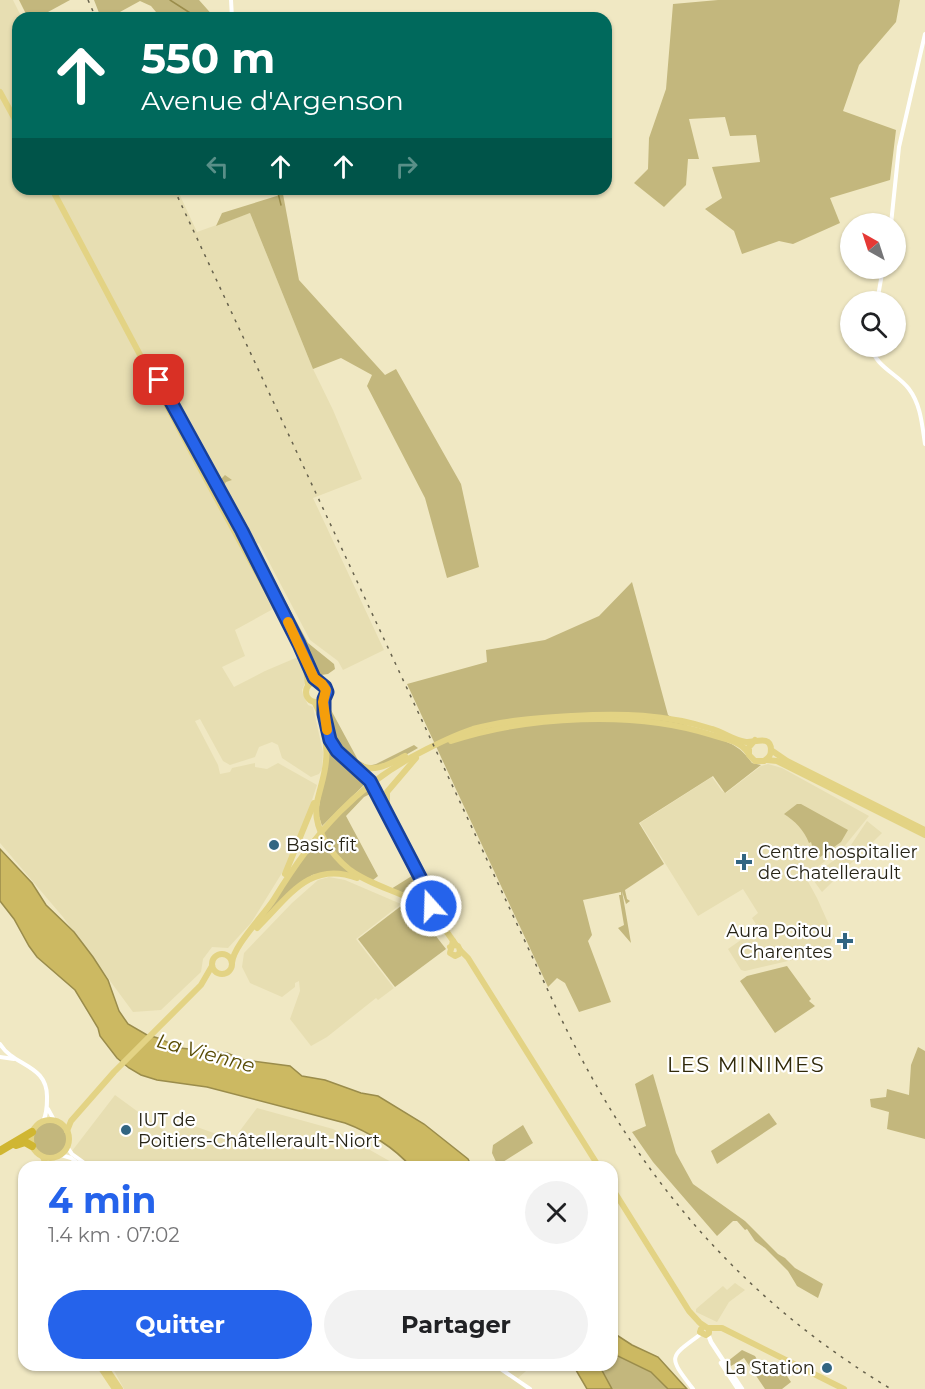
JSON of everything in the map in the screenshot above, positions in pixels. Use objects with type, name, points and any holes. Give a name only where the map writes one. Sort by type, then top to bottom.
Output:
[{"type":"highway","points":[[0,1151],[32,1132]]},
{"type":"highway","points":[[0,1151],[23,1142],[32,1146]]},
{"type":"main road","points":[[0,87],[12,109]]},
{"type":"main road","points":[[0,92],[12,114]]},
{"type":"main road","points":[[57,195],[294,641],[306,668],[308,685],[306,695],[310,701],[315,703],[324,699]]},
{"type":"main road","points":[[57,195],[213,476],[317,682],[322,684],[326,690],[324,714],[330,740],[345,758],[368,778],[421,879],[435,915]]},
{"type":"main road","points":[[199,466],[213,476]]},
{"type":"main road","points":[[207,481],[221,492]]},
{"type":"main road","points":[[308,685],[317,682]]},
{"type":"main road","points":[[315,703],[326,748],[324,774],[316,807],[318,821],[323,836],[338,859],[352,872],[371,883]]},
{"type":"main road","points":[[45,1161],[32,1146],[32,1132],[43,1121],[57,1122],[69,1119],[201,985],[228,972],[237,948],[324,827],[367,786],[406,760],[461,733],[496,724],[562,716],[618,714],[681,721],[711,728],[746,742],[762,739],[780,758],[925,830]]},
{"type":"main road","points":[[345,758],[364,768],[376,769],[422,748],[502,728],[556,722],[623,719],[655,722],[693,729],[741,745],[755,761],[771,759],[777,761],[925,835]]},
{"type":"main road","points":[[748,753],[750,744],[756,740]]},
{"type":"main road","points":[[392,824],[386,805],[387,792],[410,763],[434,745]]},
{"type":"main road","points":[[765,760],[771,750]]},
{"type":"main road","points":[[273,899],[306,826],[324,774]]},
{"type":"main road","points":[[248,935],[300,886],[313,876],[324,872],[337,872],[417,902],[435,915],[448,931],[456,948],[466,959],[508,1024],[593,1161]]},
{"type":"main road","points":[[417,902],[419,895],[426,894]]},
{"type":"main road","points":[[423,907],[430,902]]},
{"type":"main road","points":[[201,985],[215,957],[237,948]]},
{"type":"main road","points":[[225,954],[232,963]]},
{"type":"main road","points":[[212,966],[214,972],[220,974]]},
{"type":"main road","points":[[67,1131],[71,1121],[100,1087]]},
{"type":"main road","points":[[54,1161],[67,1147],[69,1139],[67,1131],[57,1122]]},
{"type":"main road","points":[[43,1157],[58,1156]]},
{"type":"main road","points":[[618,1198],[685,1306],[706,1331],[740,1389]]},
{"type":"main road","points":[[618,1204],[682,1305],[706,1331]]},
{"type":"main road","points":[[706,1331],[722,1328],[844,1389]]},
{"type":"main road","points":[[104,1371],[120,1389]]},
{"type":"main road","points":[[108,1371],[115,1386]]},
{"type":"street","points":[[892,213],[896,160],[925,34]]},
{"type":"street","points":[[876,357],[903,382],[915,399],[925,444]]},
{"type":"street","points":[[0,1044],[3,1049],[43,1078],[47,1087],[43,1121]]},
{"type":"street","points":[[3,1049],[0,1057],[18,1060]]},
{"type":"street","points":[[47,1099],[49,1113],[57,1122]]},
{"type":"street","points":[[67,1147],[72,1155],[81,1161]]},
{"type":"street","points":[[58,1156],[74,1161]]},
{"type":"street","points":[[693,1389],[677,1368],[675,1359],[678,1350],[706,1331]]},
{"type":"street","points":[[504,1371],[530,1389]]},
{"type":"shaded area","points":[[0,0],[13,0],[19,12],[12,12],[12,195],[180,195],[197,232],[250,213],[313,369],[362,479],[313,498],[384,650],[343,670],[338,661],[310,640],[259,543],[242,551],[273,609],[235,630],[245,656],[222,667],[234,687],[298,657],[304,669],[306,681],[302,690],[303,694],[308,705],[313,707],[323,752],[322,769],[319,774],[311,777],[282,758],[278,745],[272,742],[259,747],[255,757],[230,765],[223,761],[200,719],[195,721],[218,765],[220,774],[230,772],[232,768],[255,763],[255,767],[267,769],[278,763],[317,785],[304,824],[285,868],[251,923],[228,948],[212,947],[203,959],[201,972],[161,1010],[133,1012],[63,917],[0,843]]},
{"type":"shaded area","points":[[19,0],[70,0],[48,12],[25,12]]},
{"type":"shaded area","points":[[94,0],[199,0],[210,12],[156,12],[151,6],[140,1],[120,12],[99,12]]},
{"type":"shaded area","points":[[718,0],[900,0],[896,22],[859,65],[843,111],[896,130],[890,180],[830,198],[840,223],[793,244],[779,241],[742,254],[734,231],[705,209],[722,198],[712,167],[760,162],[756,135],[730,136],[725,117],[689,119],[699,159],[688,159],[686,185],[664,207],[634,183],[648,169],[649,138],[666,89],[673,4]]},
{"type":"shaded area","points":[[283,195],[299,280],[385,375],[396,369],[461,484],[479,567],[447,578],[425,498],[367,386],[372,375],[341,358],[313,369],[250,213],[216,226],[222,213]]},
{"type":"shaded area","points":[[225,475],[232,480],[224,485],[228,496],[231,496],[236,513],[240,512],[248,538],[284,605],[287,604],[308,643],[334,664],[335,669],[328,674],[315,676],[306,653],[220,484],[220,480]]},
{"type":"shaded area","points":[[632,582],[668,715],[698,732],[734,746],[752,763],[761,765],[725,793],[713,776],[639,823],[664,864],[625,890],[627,899],[630,901],[626,904],[622,891],[631,943],[618,928],[624,925],[619,895],[621,892],[583,900],[592,935],[588,941],[611,1002],[579,1012],[565,983],[557,978],[548,987],[407,684],[487,662],[486,650],[545,640],[599,616]]},
{"type":"shaded area","points":[[329,710],[358,760],[368,766],[414,745],[418,748],[385,765],[374,768],[363,766],[346,756],[334,743],[326,715]]},
{"type":"shaded area","points":[[329,744],[368,781],[322,826],[318,813]]},
{"type":"shaded area","name":"Centre hospitalier de Chatellerault","points":[[768,764],[782,768],[869,816],[843,848],[805,876],[834,936],[827,952],[745,971],[741,970],[728,949],[748,935],[747,932],[756,924],[752,918],[758,913],[743,889],[698,916],[640,823],[712,777],[726,793],[761,766]]},
{"type":"shaded area","points":[[369,787],[372,793],[364,797],[346,816],[378,876],[373,880],[382,885],[361,875],[339,859],[322,833]]},
{"type":"shaded area","points":[[797,804],[801,804],[848,830],[841,842],[816,860],[813,856],[815,855],[811,842],[809,843],[799,826],[784,814]]},
{"type":"shaded area","points":[[867,821],[882,833],[822,892],[811,877],[847,851]]},
{"type":"shaded area","points":[[321,834],[351,875],[331,871],[312,875],[263,918],[290,875]]},
{"type":"shaded area","points":[[415,874],[422,890],[413,898],[392,889]]},
{"type":"shaded area","points":[[329,877],[345,880],[401,904],[356,939],[394,988],[378,1000],[376,998],[327,1037],[311,1046],[290,1019],[300,991],[299,981],[282,997],[250,983],[242,967],[244,953],[292,903],[318,880]]},
{"type":"shaded area","points":[[405,903],[414,908],[446,949],[395,987],[358,939]]},
{"type":"shaded area","points":[[787,966],[811,999],[809,1001],[815,1006],[775,1033],[740,981],[747,976]]},
{"type":"shaded area","points":[[918,1047],[925,1051],[925,1139],[887,1129],[889,1112],[871,1107],[870,1099],[886,1097],[887,1089],[909,1095],[911,1065]]},
{"type":"shaded area","points":[[653,1074],[676,1153],[693,1184],[745,1221],[795,1268],[823,1284],[818,1298],[797,1286],[788,1271],[737,1221],[733,1221],[717,1236],[653,1162],[632,1132],[646,1126],[635,1084]]},
{"type":"shaded area","points":[[115,1095],[174,1138],[186,1123],[233,1140],[257,1108],[333,1129],[389,1161],[71,1161],[72,1151]]},
{"type":"shaded area","points":[[769,1113],[777,1124],[717,1164],[711,1151]]},
{"type":"shaded area","points":[[50,1122],[62,1127],[67,1139],[62,1151],[50,1156],[38,1151],[33,1139],[38,1127]]},
{"type":"shaded area","points":[[523,1125],[533,1143],[504,1161],[496,1161],[492,1153],[493,1145]]},
{"type":"shaded area","points":[[735,1283],[745,1290],[729,1302],[717,1322],[696,1312],[696,1309],[723,1286],[727,1290]]},
{"type":"shaded area","points":[[742,1350],[755,1356],[762,1368],[768,1370],[770,1364],[783,1370],[791,1382],[782,1389],[765,1389],[744,1358],[731,1366],[728,1361]]},
{"type":"shaded area","points":[[618,1356],[651,1372],[668,1389],[612,1389],[602,1371],[618,1371]]},
{"type":"shaded area","points":[[114,1371],[526,1371],[518,1378],[530,1389],[124,1389]]},
{"type":"water","name":"La Vienne","points":[[0,849],[32,883],[46,905],[74,932],[93,957],[108,980],[119,1011],[128,1024],[147,1035],[180,1048],[227,1053],[244,1060],[290,1066],[302,1076],[325,1080],[361,1093],[378,1096],[424,1124],[469,1161],[405,1161],[381,1141],[345,1123],[207,1087],[157,1080],[141,1075],[117,1058],[100,1036],[98,1028],[75,990],[37,957],[0,901]]},
{"type":"water","points":[[618,1336],[658,1357],[687,1389],[668,1389],[651,1372],[618,1356]]},
{"type":"water","points":[[576,1371],[602,1371],[612,1389],[587,1389]]},
{"type":"waterway","points":[[170,0],[189,12]]},
{"type":"waterway","points":[[278,195],[281,205]]},
{"type":"railway","points":[[88,0],[93,12]]},
{"type":"railway","points":[[177,195],[558,1012],[588,1070],[656,1177],[696,1226],[738,1271],[785,1314],[836,1353],[891,1389]]},
{"type":"slow traffic","points":[[288,622],[314,678],[325,687],[326,695],[323,702],[327,730]]},
{"type":"place","name":"Basic fit","points":[[274,845]]},
{"type":"place","name":"Centre hospitalier de Chatellerault","points":[[744,862]]},
{"type":"place","name":"Aura Poitou Charentes","points":[[845,941]]},
{"type":"place","name":"IUT de Poitiers-Châtellerault-Niort","points":[[126,1130]]},
{"type":"place","name":"La Station","points":[[827,1368]]},
{"type":"district","name":"LES MINIMES","points":[[746,1065]]},
{"type":"route","points":[[159,380],[242,531],[314,678],[325,687],[327,692],[324,699],[324,714],[332,745],[370,781],[421,879],[431,906]]}]
